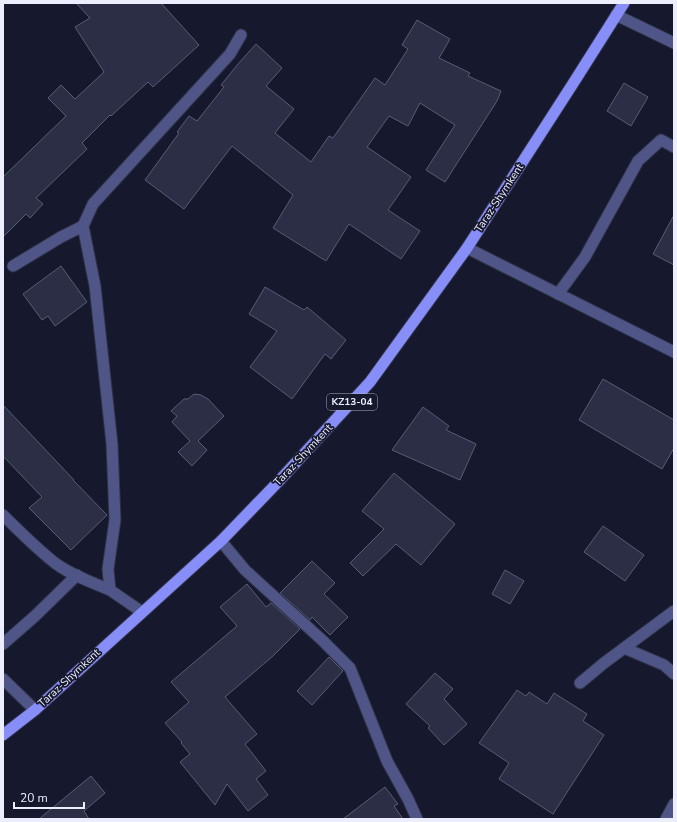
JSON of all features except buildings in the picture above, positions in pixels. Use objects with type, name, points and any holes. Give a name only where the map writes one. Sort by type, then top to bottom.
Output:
[{"type":"main road","name":"Taraz-Shymkent","points":[[3,735],[35,710],[221,540],[278,482],[370,382],[467,248],[624,3]]},
{"type":"street","points":[[616,14],[674,43]]},
{"type":"street","points":[[110,590],[108,569],[115,520],[112,444],[95,286],[84,226],[93,204],[230,54],[241,35]]},
{"type":"street","points":[[558,294],[585,257],[638,161],[661,140],[674,147]]},
{"type":"street","points":[[13,266],[61,237],[84,226]]},
{"type":"street","points":[[467,248],[674,352]]},
{"type":"street","points":[[3,515],[30,542],[56,563],[86,580],[110,590],[142,612]]},
{"type":"street","points":[[221,540],[245,570],[322,640],[350,668],[387,761],[417,819]]},
{"type":"street","points":[[3,644],[35,616],[77,575]]},
{"type":"street","points":[[580,683],[604,663],[674,611]]},
{"type":"street","points":[[624,648],[664,665],[674,674]]},
{"type":"street","points":[[3,679],[35,710]]},
{"type":"street","points":[[666,819],[674,804]]}]
